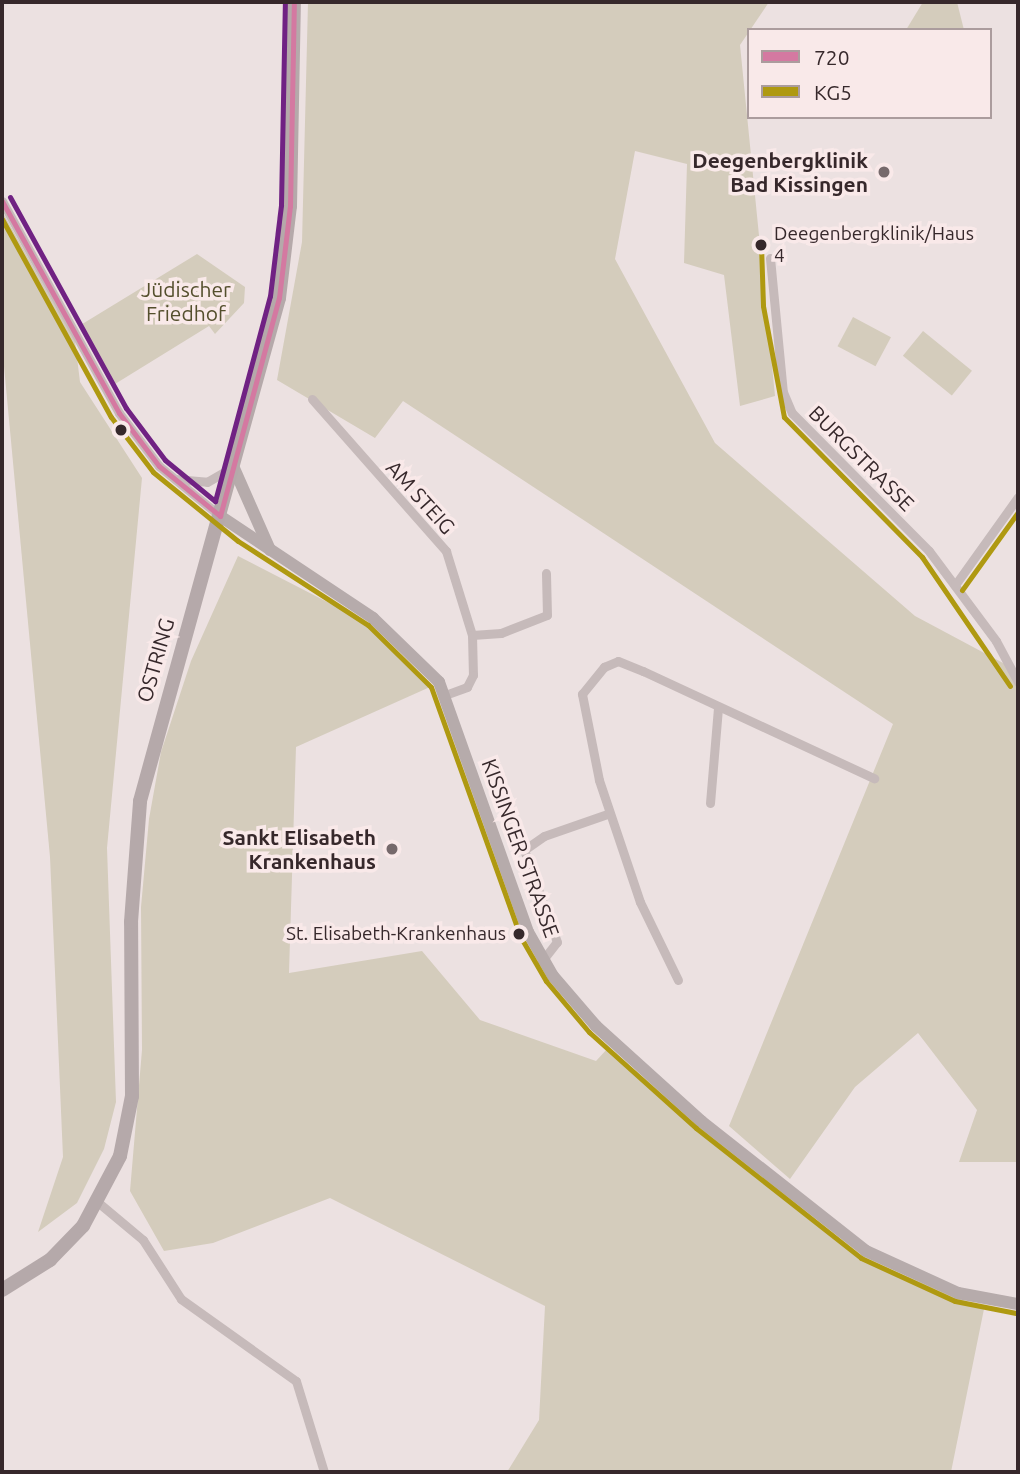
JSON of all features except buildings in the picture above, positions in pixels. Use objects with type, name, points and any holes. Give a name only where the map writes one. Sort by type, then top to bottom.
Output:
[{"type":"main road","name":"OSTRING","points":[[2,1290],[50,1260],[100,1203],[120,1156],[132,1096],[131,922],[141,801],[279,298],[290,206],[294,2]]},
{"type":"street","points":[[2,201],[119,413],[173,479],[220,516]]},
{"type":"street","name":"BURGSTRASSE","points":[[771,258],[783,392],[792,413],[956,585],[1018,682]]},
{"type":"street","name":"AM STEIG","points":[[312,399],[446,551],[472,635],[473,675],[467,687],[445,695]]},
{"type":"street","points":[[173,479],[206,482],[233,466],[270,551]]},
{"type":"street","points":[[956,585],[1018,497]]},
{"type":"street","name":"KISSINGER STRASSE","points":[[220,516],[402,641],[445,695],[542,961],[623,1051],[866,1251],[958,1293],[1018,1304]]},
{"type":"street","points":[[472,635],[501,634],[547,615],[546,573]]},
{"type":"street","points":[[678,980],[607,814],[582,703],[604,667],[618,661],[874,778]]},
{"type":"street","points":[[710,803],[718,708]]},
{"type":"street","points":[[542,961],[557,942],[524,850],[544,836],[607,814]]},
{"type":"street","points":[[100,1203],[143,1240],[181,1299],[296,1381],[324,1472]]},
{"type":"green space","points":[[308,2],[769,2],[751,28],[747,28],[747,35],[740,45],[775,396],[740,406],[724,275],[684,263],[687,164],[635,151],[615,259],[715,443],[915,616],[1018,671],[1018,1162],[959,1162],[977,1110],[918,1033],[855,1087],[790,1179],[729,1126],[893,724],[403,401],[375,438],[277,380],[302,242]]},
{"type":"green space","points":[[923,2],[957,2],[964,28],[907,28]]},
{"type":"green space","points":[[2,211],[75,341],[80,382],[142,478],[107,848],[116,1102],[104,1149],[77,1203],[38,1232],[63,1157],[50,857],[2,345]]},
{"type":"green space","name":"Jüdischer Friedhof","points":[[197,254],[245,287],[244,303],[215,334],[209,326],[115,384],[79,326]]},
{"type":"green space","points":[[853,317],[891,337],[875,366],[838,346]]},
{"type":"green space","points":[[923,331],[972,371],[952,396],[903,356]]},
{"type":"green space","points":[[238,556],[370,624],[430,687],[296,747],[289,973],[422,951],[480,1020],[596,1061],[608,1048],[861,1257],[984,1309],[951,1472],[507,1472],[539,1420],[545,1306],[330,1198],[213,1243],[164,1251],[130,1191],[142,1050],[141,907],[149,819],[161,752],[191,661]]},
{"type":"transit line","points":[[10,197],[126,408],[165,460],[215,501],[270,296],[281,205],[285,2]]},
{"type":"transit line","name":"720","points":[[220,516],[279,298],[290,206],[294,2]]},
{"type":"transit line","name":"720","points":[[2,201],[119,413],[159,466],[220,516]]},
{"type":"transit line","name":"KG5","points":[[2,219],[111,417],[153,472],[238,541],[368,625],[431,687],[520,936],[546,981],[589,1032],[696,1128],[861,1258],[955,1301],[1016,1313]]},
{"type":"transit line","name":"KG5","points":[[761,245],[763,306],[784,417],[922,557],[1010,686]]},
{"type":"transit line","name":"KG5","points":[[962,590],[1018,512]]},
{"type":"place","name":"Deegenbergklinik Bad Kissingen","points":[[884,172]]},
{"type":"place","name":"Deegenbergklinik/Haus 4","points":[[761,245]]},
{"type":"place","name":"Sankt Elisabeth Krankenhaus","points":[[392,849]]},
{"type":"place","name":"St. Elisabeth-Krankenhaus","points":[[519,934]]}]
